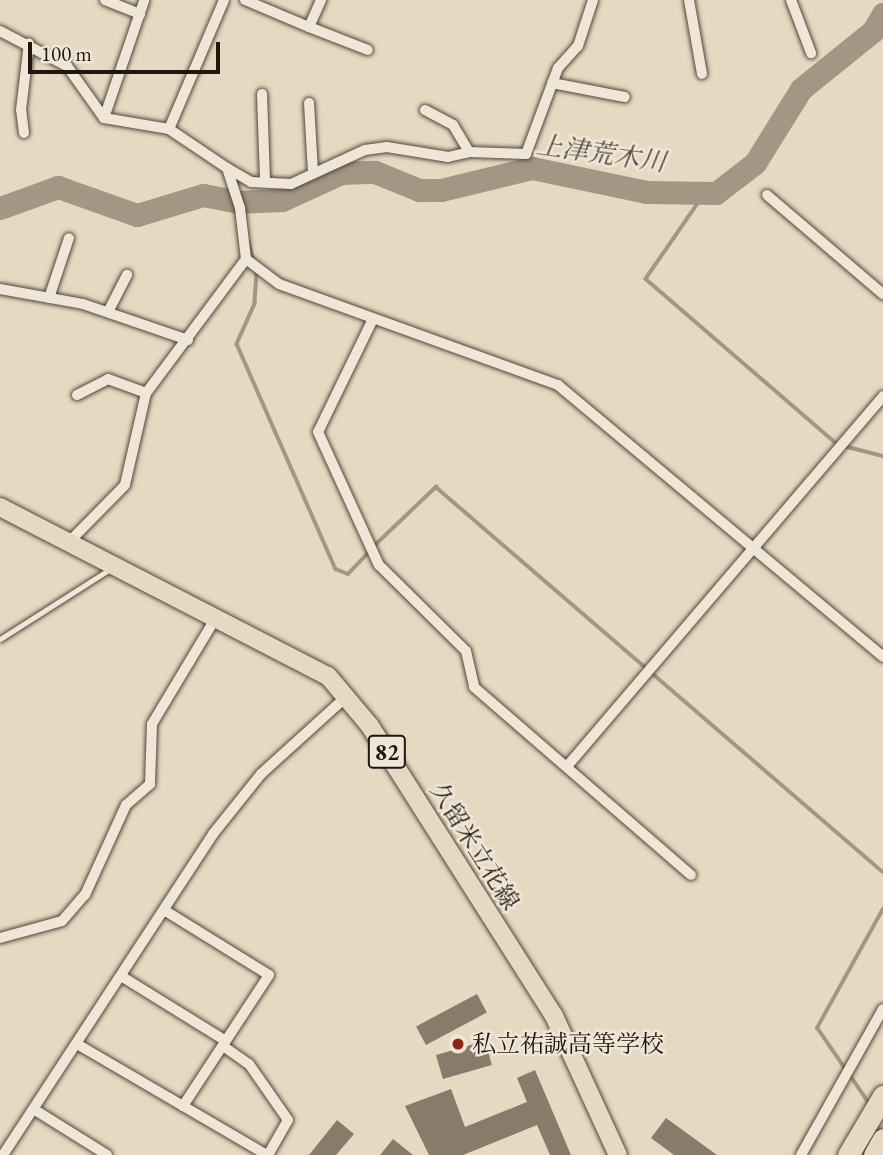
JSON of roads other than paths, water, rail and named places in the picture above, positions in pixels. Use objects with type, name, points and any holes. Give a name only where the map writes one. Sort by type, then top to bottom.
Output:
[{"type":"highway","points":[[848,1155],[883,1096]]},
{"type":"highway","points":[[874,1155],[883,1139]]},
{"type":"main road","name":"久留米立花線","points":[[0,507],[71,540],[328,676],[370,726],[554,1016],[618,1155]]},
{"type":"street","points":[[105,0],[139,14]]},
{"type":"street","points":[[169,129],[224,0]]},
{"type":"street","points":[[244,0],[368,50]]},
{"type":"street","points":[[309,27],[321,0]]},
{"type":"street","points":[[0,31],[29,43],[67,66],[104,118],[169,129],[227,168],[265,183],[291,184],[365,150],[387,147],[447,157],[469,152],[526,154],[552,83],[578,46],[593,0]]},
{"type":"street","points":[[689,0],[702,74]]},
{"type":"street","points":[[791,0],[811,52]]},
{"type":"street","points":[[104,118],[144,2]]},
{"type":"street","points":[[24,133],[20,110],[29,43]]},
{"type":"street","points":[[552,83],[625,97]]},
{"type":"street","points":[[262,94],[265,183]]},
{"type":"street","points":[[309,103],[313,173]]},
{"type":"street","points":[[425,110],[453,125],[469,152]]},
{"type":"street","points":[[71,540],[125,485],[146,393],[246,259],[240,208],[227,168]]},
{"type":"street","points":[[767,195],[883,294]]},
{"type":"street","points":[[49,298],[69,238]]},
{"type":"street","points":[[246,259],[279,284],[372,321],[558,385],[883,657]]},
{"type":"street","points":[[108,312],[127,275]]},
{"type":"street","points":[[0,289],[108,312],[188,340]]},
{"type":"street","points":[[372,321],[318,432],[341,491],[356,510],[379,565],[466,651],[474,687],[569,764],[691,875]]},
{"type":"street","points":[[77,395],[108,379],[146,393]]},
{"type":"street","points":[[569,764],[883,396]]},
{"type":"street","points":[[0,938],[62,920],[85,895],[126,806],[150,784],[152,724],[217,616]]},
{"type":"street","points":[[3,1155],[164,910],[261,774],[346,697]]},
{"type":"street","points":[[164,910],[269,975],[183,1106]]},
{"type":"street","points":[[77,1044],[268,1155],[288,1120],[249,1064],[224,1043],[121,976]]},
{"type":"street","points":[[801,1155],[883,1009]]},
{"type":"street","points":[[35,1110],[107,1155]]},
{"type":"lane","points":[[0,639],[116,566]]},
{"type":"waterway","name":"上津荒木川","points":[[0,208],[58,187],[137,215],[203,195],[238,202],[282,200],[341,173],[375,172],[419,190],[441,190],[532,168],[647,192],[716,193],[755,163],[801,89],[873,31],[883,14]]},
{"type":"waterway","points":[[704,195],[646,279],[837,444]]},
{"type":"waterway","points":[[249,242],[254,262]]},
{"type":"waterway","points":[[257,273],[255,304],[237,344],[336,569],[348,574],[369,552]]},
{"type":"waterway","points":[[844,446],[883,456]]},
{"type":"waterway","points":[[374,546],[436,487],[883,872]]},
{"type":"waterway","points":[[870,1105],[817,1028],[883,909]]},
{"type":"place","name":"私立祐誠高等学校","points":[[458,1044]]}]
